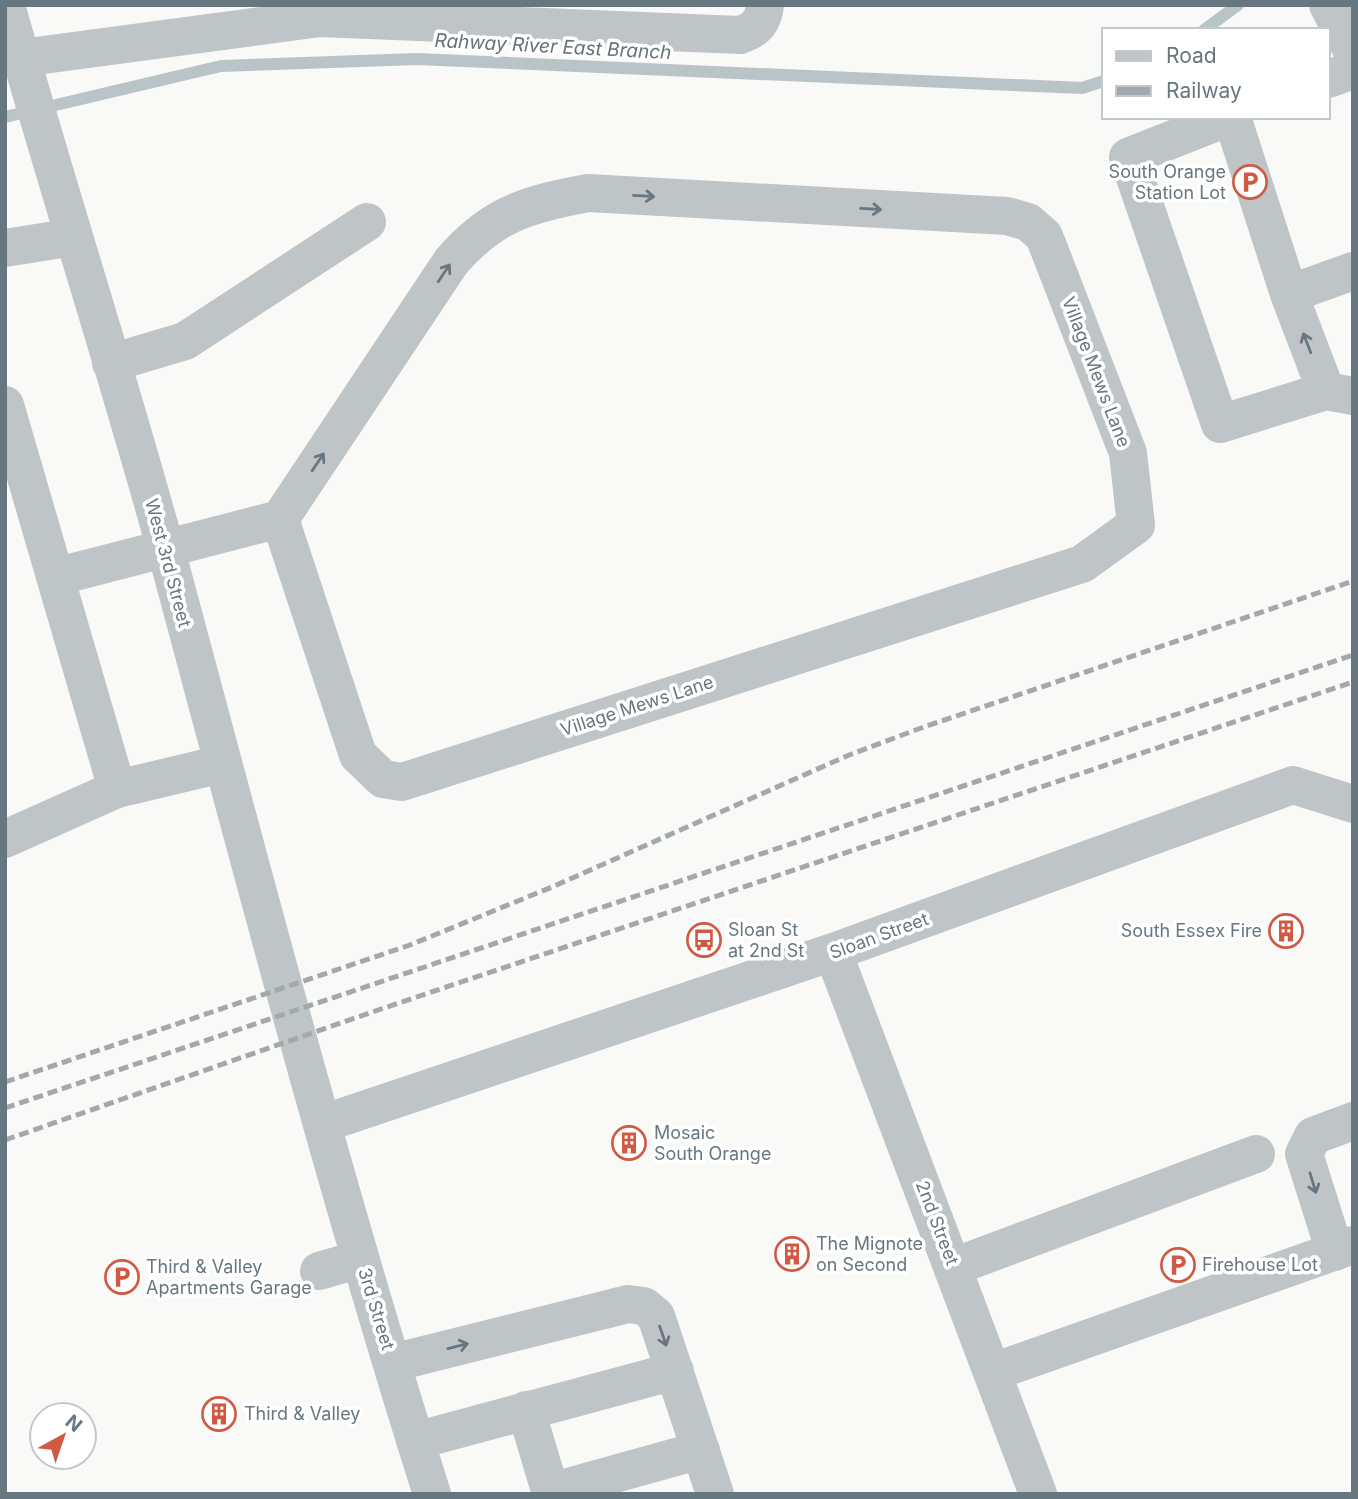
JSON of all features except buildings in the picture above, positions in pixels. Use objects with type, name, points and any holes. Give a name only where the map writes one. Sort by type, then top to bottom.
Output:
[{"type":"street","name":"West 3rd Street","points":[[6,5],[165,548],[322,1124]]},
{"type":"street","points":[[22,60],[320,18],[644,18],[740,35],[753,31],[763,16],[765,5]]},
{"type":"street","points":[[1328,5],[1353,52]]},
{"type":"street","points":[[1330,78],[1353,70]]},
{"type":"street","points":[[1226,119],[1128,157],[1220,424],[1339,394],[1289,294],[1232,119]]},
{"type":"street","name":"Village Mews Lane","points":[[588,193],[1007,216],[1028,222],[1044,236],[1128,453],[1136,525],[1082,564],[402,782],[383,779],[358,755],[280,519],[468,242],[493,222],[531,204],[588,193]]},
{"type":"street","points":[[111,363],[185,341],[367,222]]},
{"type":"street","points":[[5,248],[74,237]]},
{"type":"street","points":[[1289,294],[1353,271]]},
{"type":"street","points":[[5,405],[117,789]]},
{"type":"street","points":[[55,577],[280,519]]},
{"type":"street","points":[[5,839],[117,789],[222,764]]},
{"type":"street","name":"Sloan Street","points":[[322,1124],[833,952],[1293,785],[1353,804]]},
{"type":"street","name":"2nd Street","points":[[833,952],[1038,1494]]},
{"type":"street","points":[[993,1372],[1344,1248],[1304,1154],[1312,1136],[1353,1121]]},
{"type":"street","name":"3rd Street","points":[[322,1124],[432,1494]]},
{"type":"street","points":[[953,1267],[1256,1154]]},
{"type":"street","points":[[319,1271],[360,1259]]},
{"type":"street","points":[[392,1363],[628,1304],[644,1306],[656,1316],[715,1494]]},
{"type":"street","points":[[415,1441],[675,1371]]},
{"type":"street","points":[[526,1410],[551,1493],[701,1450]]},
{"type":"waterway","name":"Rahway River East Branch","points":[[1207,28],[1238,5]]},
{"type":"waterway","name":"Rahway River East Branch","points":[[5,117],[221,66],[417,59],[1082,88],[1102,82]]},
{"type":"railway","points":[[5,1082],[410,945],[552,887],[849,755],[921,728],[1353,581]]},
{"type":"railway","points":[[5,1108],[1353,655]]},
{"type":"railway","points":[[5,1140],[378,1010],[1353,682]]},
{"type":"place","name":"South Orange Station Lot","points":[[1250,182]]},
{"type":"place","name":"South Essex Fire","points":[[1286,931]]},
{"type":"place","name":"Sloan St at 2nd St","points":[[704,940]]},
{"type":"place","name":"Mosaic South Orange","points":[[629,1143]]},
{"type":"place","name":"The Mignote on Second","points":[[792,1254]]},
{"type":"place","name":"Firehouse Lot","points":[[1178,1265]]},
{"type":"place","name":"Third & Valley Apartments Garage","points":[[122,1277]]},
{"type":"place","name":"Third & Valley","points":[[219,1414]]}]
